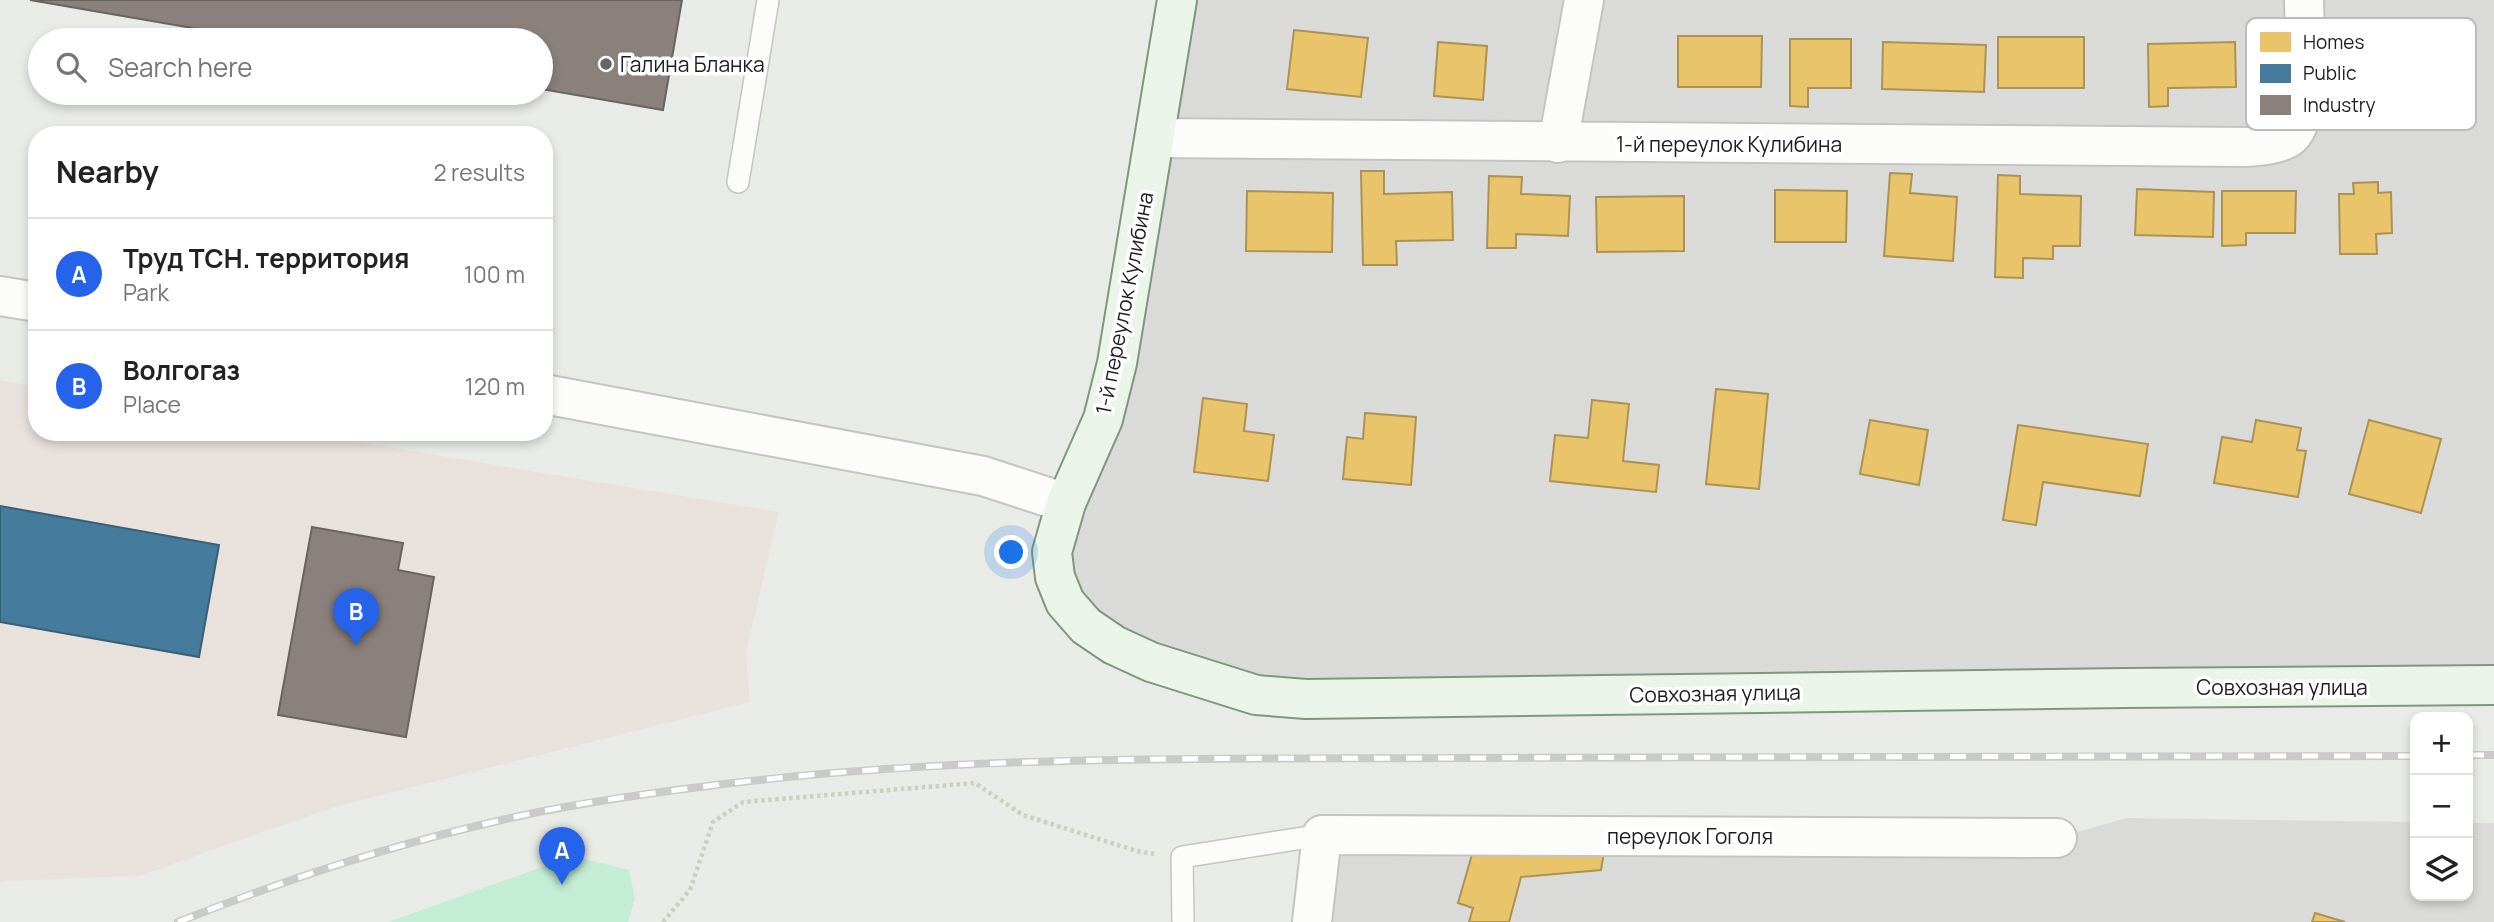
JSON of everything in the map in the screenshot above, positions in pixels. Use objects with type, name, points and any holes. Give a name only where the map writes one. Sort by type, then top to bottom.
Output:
[{"type":"street","name":"1-й переулок Кулибина","points":[[1066,503],[1103,419],[1117,363],[1177,0]]},
{"type":"street","points":[[1558,143],[1584,0]]},
{"type":"street","name":"1-й переулок Кулибина","points":[[2304,0],[2304,18]]},
{"type":"street","name":"1-й переулок Кулибина","points":[[1155,138],[2246,148],[2288,138],[2295,130]]},
{"type":"street","points":[[0,296],[28,301]]},
{"type":"street","points":[[553,396],[983,477],[1066,503]]},
{"type":"street","name":"Совхозная улица","points":[[1066,503],[1052,552],[1055,577],[1065,602],[1086,626],[1114,645],[1151,662],[1256,695],[1306,699],[2494,685]]},
{"type":"street","points":[[1312,922],[1322,835]]},
{"type":"street","name":"переулок Гоголя","points":[[1322,835],[2057,838]]},
{"type":"lane","points":[[738,182],[768,0]]},
{"type":"lane","points":[[1184,922],[1182,857],[1322,835]]},
{"type":"path","points":[[663,922],[690,890],[713,822],[743,802],[975,783],[1023,815],[1140,852],[1182,857]]},
{"type":"shaded area","points":[[1177,0],[2494,0],[2494,685],[1256,695],[1065,602],[1066,503],[1103,419]]},
{"type":"shaded area","points":[[0,380],[28,385],[28,441],[352,441],[779,512],[746,652],[750,702],[334,807],[139,876],[0,883]]},
{"type":"shaded area","points":[[2126,818],[2410,822],[2410,901],[2473,901],[2473,823],[2494,823],[2494,922],[1312,922],[1322,835],[2057,838]]},
{"type":"green space","points":[[573,856],[629,870],[635,899],[628,922],[388,922]]},
{"type":"building: Homes","points":[[1294,30],[1368,38],[1361,97],[1287,89]]},
{"type":"building: Homes","points":[[1678,36],[1762,36],[1761,87],[1678,87]]},
{"type":"building: Homes","points":[[1998,37],[2084,37],[2084,88],[1998,88]]},
{"type":"building: Homes","points":[[1790,39],[1851,39],[1851,88],[1808,88],[1808,107],[1790,106]]},
{"type":"building: Homes","points":[[1438,42],[1487,46],[1483,100],[1434,96]]},
{"type":"building: Homes","points":[[1883,42],[1986,45],[1984,92],[1882,89]]},
{"type":"building: Homes","points":[[2235,42],[2236,87],[2168,88],[2168,106],[2149,107],[2148,44]]},
{"type":"building: Homes","points":[[1361,171],[1384,171],[1384,194],[1452,192],[1453,240],[1396,241],[1397,265],[1363,265]]},
{"type":"building: Homes","points":[[1890,173],[1912,174],[1910,193],[1957,197],[1953,261],[1884,256]]},
{"type":"building: Homes","points":[[1998,175],[2020,176],[2020,194],[2081,196],[2080,246],[2053,246],[2053,259],[2023,258],[2023,278],[1995,277]]},
{"type":"building: Homes","points":[[1489,176],[1522,177],[1521,194],[1570,196],[1568,236],[1516,234],[1516,248],[1487,248]]},
{"type":"building: Homes","points":[[2378,182],[2378,193],[2391,192],[2392,233],[2376,234],[2377,254],[2340,254],[2339,194],[2354,194],[2353,183]]},
{"type":"building: Homes","points":[[2137,189],[2214,192],[2213,237],[2135,235]]},
{"type":"building: Homes","points":[[1775,190],[1847,191],[1846,242],[1775,242]]},
{"type":"building: Homes","points":[[1247,191],[1333,193],[1332,252],[1246,251]]},
{"type":"building: Homes","points":[[2222,191],[2296,191],[2295,233],[2246,233],[2246,245],[2222,246]]},
{"type":"building: Homes","points":[[1684,196],[1684,251],[1597,252],[1596,197]]},
{"type":"building: Homes","points":[[1716,389],[1768,394],[1759,489],[1706,484]]},
{"type":"building: Homes","points":[[1203,398],[1247,404],[1244,431],[1274,435],[1268,481],[1194,472]]},
{"type":"building: Homes","points":[[1592,400],[1629,404],[1623,461],[1659,465],[1656,492],[1550,481],[1555,435],[1588,438]]},
{"type":"building: Homes","points":[[1365,413],[1416,417],[1411,485],[1343,479],[1347,437],[1363,439]]},
{"type":"building: Homes","points":[[1870,420],[1928,430],[1919,485],[1860,474]]},
{"type":"building: Homes","points":[[2256,420],[2301,428],[2297,450],[2306,451],[2298,497],[2214,483],[2222,437],[2252,442]]},
{"type":"building: Homes","points":[[2369,420],[2441,439],[2421,513],[2349,494]]},
{"type":"building: Homes","points":[[2018,425],[2148,444],[2140,496],[2043,482],[2036,525],[2003,520]]},
{"type":"building: Homes","points":[[1473,851],[1604,852],[1601,870],[1521,877],[1509,922],[1469,922],[1473,908],[1458,903]]},
{"type":"building: Homes","points":[[2315,913],[2345,922],[2312,922]]},
{"type":"building: Public","points":[[0,506],[219,545],[199,657],[0,622]]},
{"type":"building: Industry","name":"Галина Бланка","points":[[30,0],[682,0],[663,110],[553,91],[553,28],[192,28]]},
{"type":"building: Industry","points":[[312,527],[403,543],[398,570],[434,577],[406,737],[278,715]]},
{"type":"railway","points":[[2473,755],[2494,755]]},
{"type":"railway","points":[[178,922],[338,865],[419,841],[526,815],[597,801],[692,788],[884,769],[1173,759],[2410,756]]},
{"type":"place","name":"Галина Бланка","points":[[606,64]]},
{"type":"place","name":"Волгогаз","points":[[356,646]]},
{"type":"place","name":"Труд ТСН. территория","points":[[562,885]]}]
